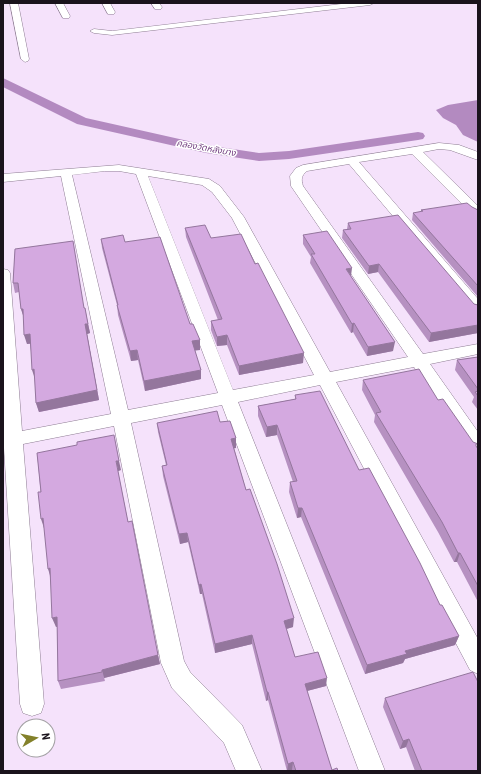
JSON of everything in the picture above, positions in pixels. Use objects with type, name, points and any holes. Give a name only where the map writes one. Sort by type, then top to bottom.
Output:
[{"type":"street","points":[[14,3],[25,58]]},
{"type":"street","points":[[59,3],[66,16]]},
{"type":"street","points":[[106,3],[111,12]]},
{"type":"street","points":[[94,31],[112,33],[370,3]]},
{"type":"street","points":[[478,157],[459,147],[450,145],[303,168],[296,173],[295,179],[297,186],[478,446]]},
{"type":"street","points":[[415,150],[478,213]]},
{"type":"street","points":[[352,161],[478,308]]},
{"type":"street","points":[[3,178],[105,168],[119,168],[141,173],[205,182],[216,188],[238,217],[478,662]]},
{"type":"street","points":[[66,173],[121,418],[173,662],[181,680],[233,734],[249,771]]},
{"type":"street","points":[[141,173],[372,771]]},
{"type":"street","points":[[3,273],[8,440],[32,704]]},
{"type":"street","points":[[8,440],[478,348]]},
{"type":"shaded area","points":[[478,100],[478,142],[463,135],[456,125],[443,118],[436,110],[448,105]]},
{"type":"building","points":[[467,203],[478,210],[478,286],[413,213],[423,211],[421,210]]},
{"type":"building","points":[[398,215],[474,304],[478,305],[478,325],[431,333],[379,264],[369,266],[343,230],[351,229],[348,223]]},
{"type":"building","points":[[205,225],[211,238],[241,234],[255,264],[258,263],[304,353],[239,366],[227,335],[217,337],[211,321],[222,319],[185,228]]},
{"type":"building","points":[[327,231],[352,268],[346,269],[395,342],[368,347],[354,323],[352,324],[311,254],[315,254],[303,235]]},
{"type":"building","points":[[123,235],[125,242],[160,237],[190,324],[193,324],[200,340],[192,341],[201,370],[144,381],[137,350],[130,351],[101,239]]},
{"type":"building","points":[[73,241],[88,324],[85,324],[97,390],[36,403],[30,334],[24,335],[23,309],[21,309],[18,283],[13,283],[15,249]]},
{"type":"building","points":[[478,357],[478,389],[457,360]]},
{"type":"building","points":[[419,369],[438,400],[443,399],[473,442],[478,444],[476,444],[476,446],[478,449],[478,586],[460,553],[458,553],[442,522],[376,413],[381,412],[363,380]]},
{"type":"building","points":[[320,391],[359,470],[369,468],[420,563],[440,605],[442,605],[459,636],[405,651],[407,654],[367,665],[302,508],[298,508],[290,482],[297,481],[277,425],[267,427],[258,406],[296,399],[295,395]]},
{"type":"building","points":[[217,411],[220,422],[230,421],[236,438],[231,439],[246,490],[250,489],[277,564],[294,618],[284,621],[295,657],[318,652],[327,678],[305,684],[332,770],[337,768],[338,771],[296,771],[293,762],[288,764],[252,635],[215,644],[187,533],[179,534],[162,466],[167,465],[157,423]]},
{"type":"building","points":[[114,435],[119,461],[116,461],[128,522],[132,521],[158,655],[102,670],[102,672],[58,681],[57,617],[52,618],[50,568],[48,569],[43,518],[41,519],[38,492],[41,492],[37,453],[77,445],[77,442]]},
{"type":"building","points":[[473,672],[478,682],[478,771],[422,771],[409,739],[403,741],[385,698]]},
{"type":"waterway","name":"คลองวัดหลังบาง","points":[[3,82],[82,121],[206,149],[259,157],[289,155],[418,136]]}]
